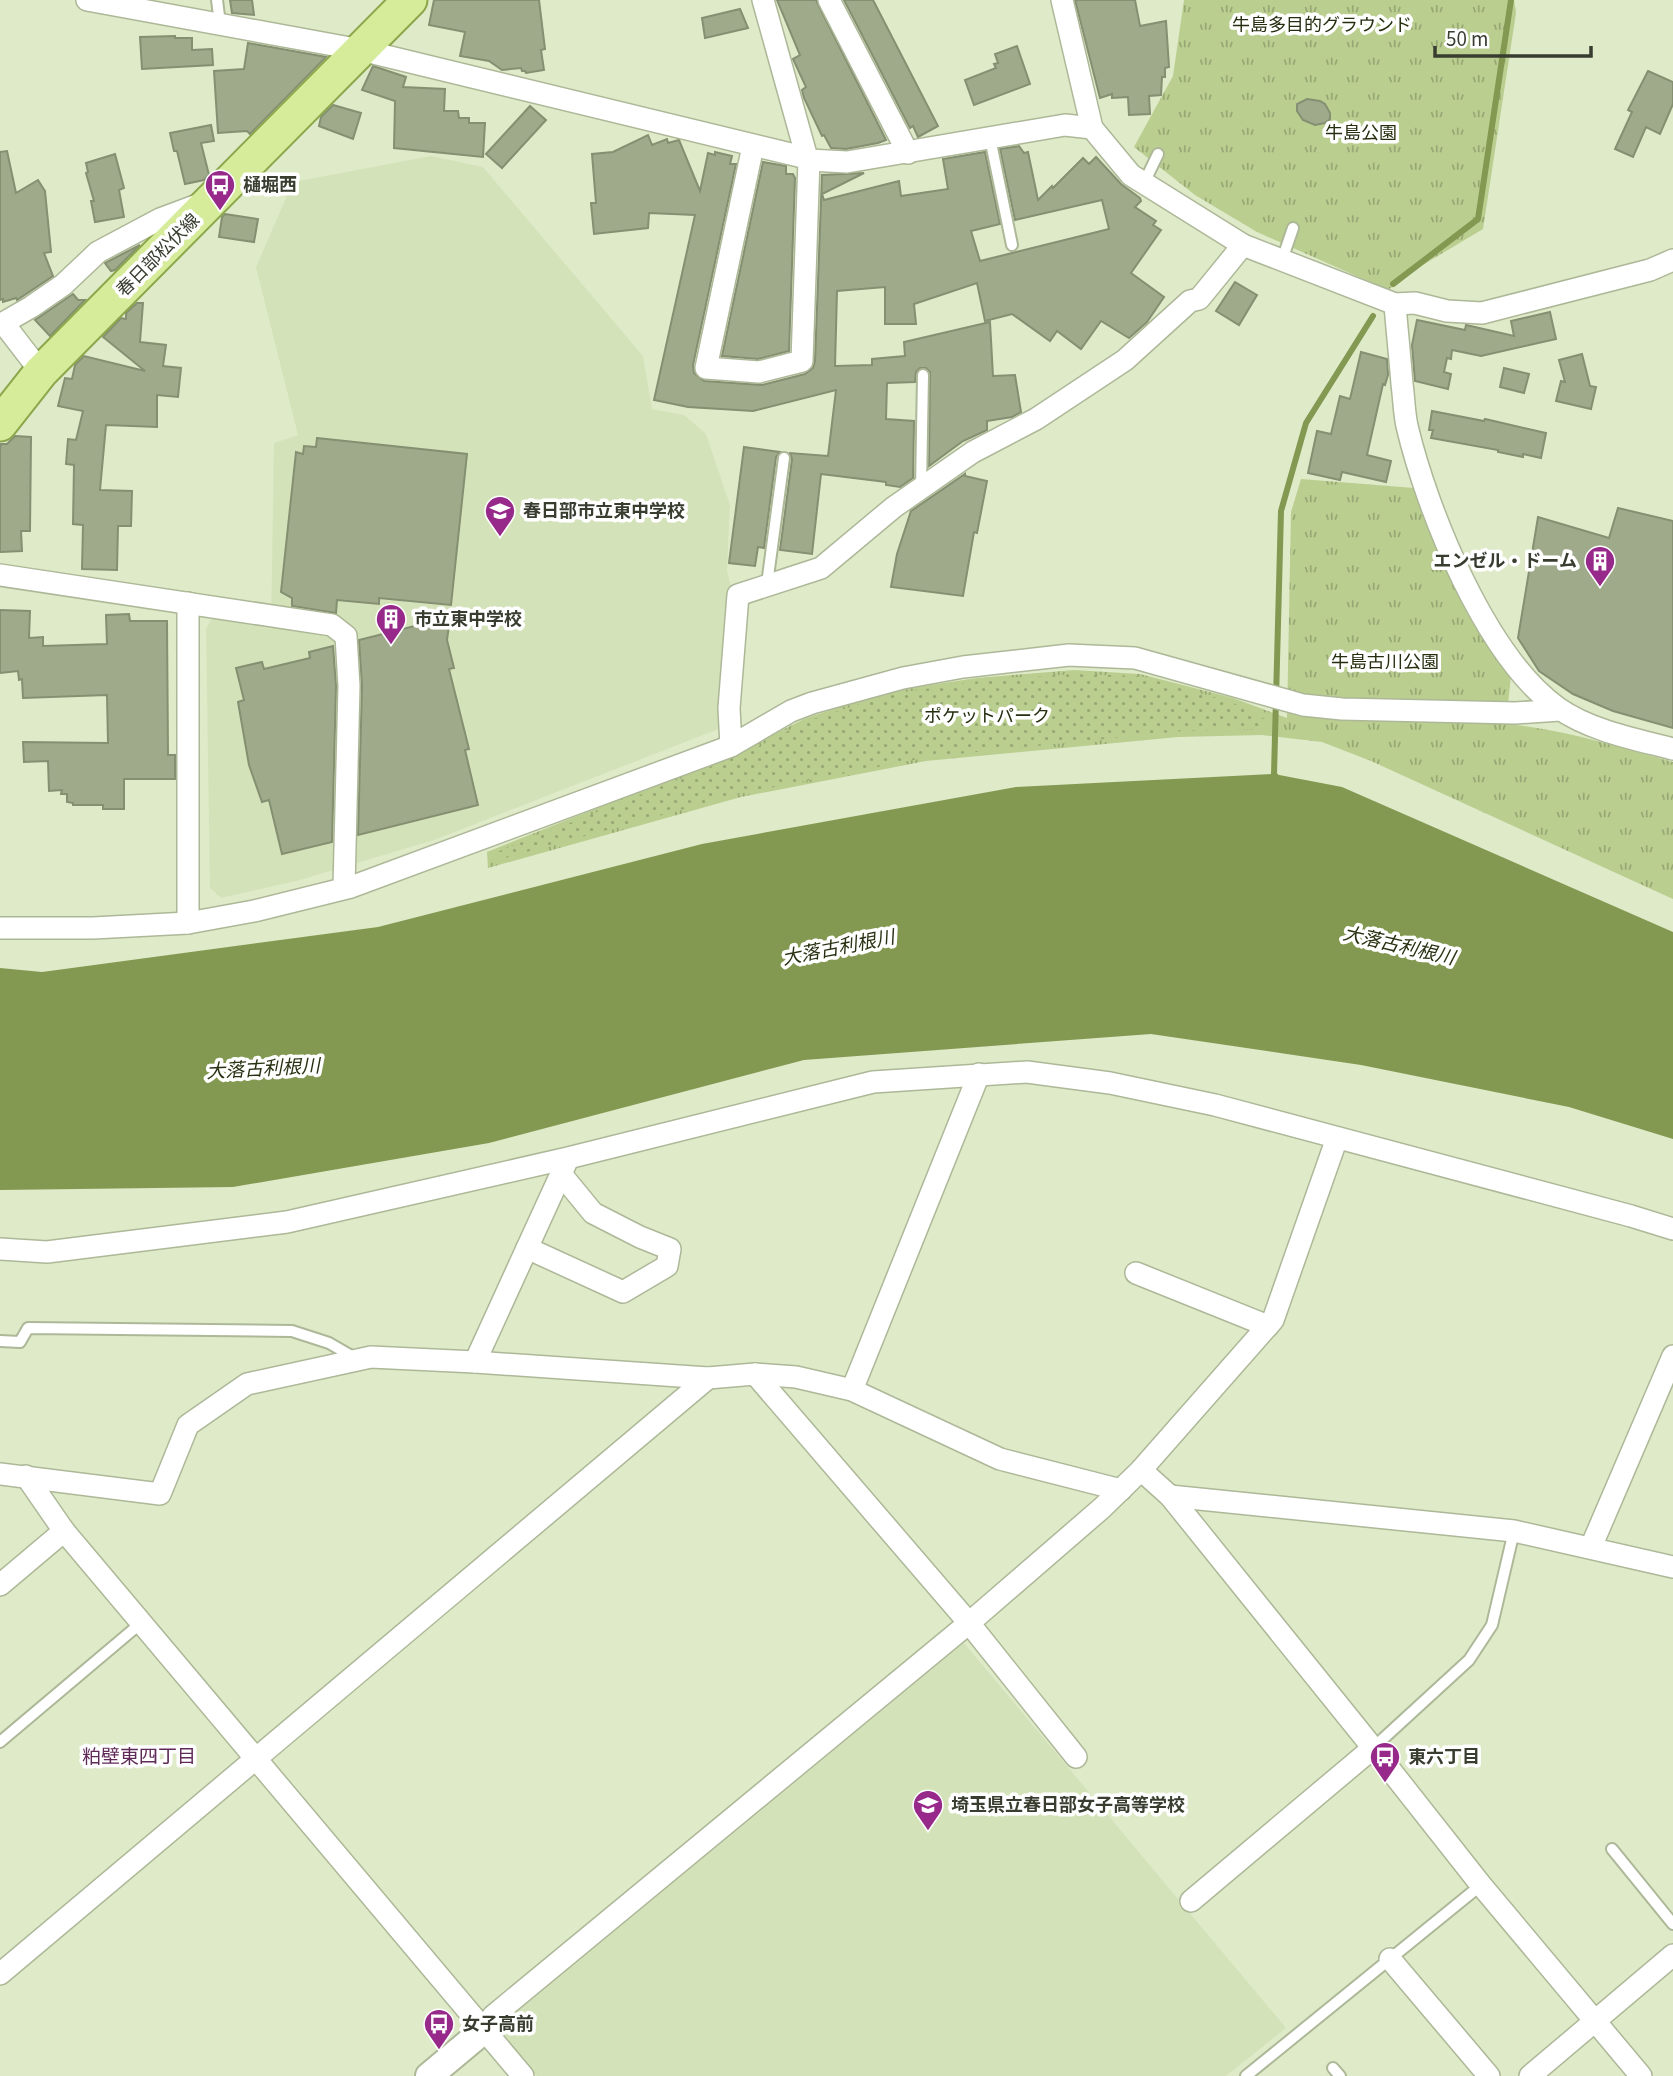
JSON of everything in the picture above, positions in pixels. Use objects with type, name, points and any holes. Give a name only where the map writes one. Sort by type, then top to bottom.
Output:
[{"type":"main road","name":"春日部松伏線","points":[[0,424],[41,372],[410,0]]},
{"type":"street","points":[[87,0],[121,3],[361,50],[808,159],[848,162],[1065,125],[1093,128]]},
{"type":"street","points":[[753,146],[706,368],[759,372],[802,361],[808,159],[763,0]]},
{"type":"street","points":[[829,0],[908,153]]},
{"type":"street","points":[[1062,0],[1093,128],[1132,175],[1243,245],[1395,304],[1415,303],[1447,311],[1482,313],[1650,270],[1673,260]]},
{"type":"street","points":[[41,372],[2,324],[63,285],[98,253],[160,219],[215,198]]},
{"type":"street","points":[[731,746],[729,708],[738,595],[821,568],[894,507],[973,452],[1036,419],[1125,360],[1190,301],[1199,299],[1243,245]]},
{"type":"street","points":[[1395,304],[1406,424],[1419,472],[1439,528],[1468,589],[1517,669],[1535,690],[1560,710],[1606,730],[1673,749]]},
{"type":"street","points":[[0,575],[332,625],[346,636],[349,686],[344,888]]},
{"type":"street","points":[[188,603],[188,923]]},
{"type":"street","points":[[0,928],[93,928],[188,923],[254,911],[344,888],[731,746],[791,711],[890,681],[963,667],[1069,655],[1135,659],[1303,705],[1342,709],[1515,713],[1560,710]]},
{"type":"street","points":[[0,1249],[47,1252],[287,1222],[564,1166],[873,1082],[1027,1072],[1110,1083],[1215,1105],[1673,1229]]},
{"type":"street","points":[[852,1391],[979,1074]]},
{"type":"street","points":[[429,2076],[484,2030],[493,2016],[968,1623],[1141,1470],[1273,1320],[1337,1138]]},
{"type":"street","points":[[475,1362],[564,1166]]},
{"type":"street","points":[[527,1248],[623,1292],[667,1266],[670,1249],[593,1213],[564,1166]]},
{"type":"street","points":[[1136,1273],[1268,1326]]},
{"type":"street","points":[[1591,1547],[1669,1379],[1673,1356]]},
{"type":"street","points":[[0,1474],[160,1494],[188,1425],[247,1384],[371,1357],[708,1378],[755,1374],[796,1377],[852,1391],[1000,1459],[1121,1490]]},
{"type":"street","points":[[755,1374],[968,1623],[1076,1757]]},
{"type":"street","points":[[0,1974],[708,1378]]},
{"type":"street","points":[[1141,1470],[1170,1496],[1481,1885],[1641,2076]]},
{"type":"street","points":[[26,1476],[64,1531],[523,2076]]},
{"type":"street","points":[[1170,1496],[1514,1531],[1673,1567]]},
{"type":"street","points":[[0,1585],[64,1531]]},
{"type":"street","points":[[1191,1900],[1373,1748]]},
{"type":"street","points":[[1530,2076],[1673,1955]]},
{"type":"street","points":[[1390,1959],[1489,2076]]},
{"type":"lane","points":[[217,0],[220,24]]},
{"type":"lane","points":[[990,138],[1012,245]]},
{"type":"lane","points":[[1144,183],[1158,154]]},
{"type":"lane","points":[[1282,260],[1293,228]]},
{"type":"lane","points":[[921,488],[923,375]]},
{"type":"lane","points":[[767,584],[784,458]]},
{"type":"lane","points":[[0,1341],[20,1342],[28,1328],[292,1331],[329,1343],[357,1360]]},
{"type":"lane","points":[[1373,1748],[1469,1660],[1492,1625],[1514,1531]]},
{"type":"lane","points":[[0,1742],[141,1623]]},
{"type":"lane","points":[[1612,1849],[1673,1924]]},
{"type":"lane","points":[[1246,2076],[1481,1885]]},
{"type":"shaded area","name":"春日部市立東中学校","points":[[431,156],[483,167],[643,356],[652,409],[684,415],[706,434],[730,505],[727,571],[731,587],[721,728],[434,840],[300,880],[221,898],[210,888],[206,629],[212,618],[271,629],[274,443],[298,435],[256,267],[293,182]]},
{"type":"shaded area","name":"埼玉県立春日部女子高等学校","points":[[964,1643],[1286,2028],[1226,2076],[537,2076],[502,2035],[505,2022]]},
{"type":"green space","name":"牛島公園","points":[[1184,0],[1514,0],[1516,13],[1483,229],[1421,266],[1388,290],[1257,232],[1195,195],[1134,147],[1173,76]]},
{"type":"green space","name":"牛島古川公園","points":[[1301,479],[1414,488],[1452,583],[1477,627],[1511,675],[1506,724],[1569,734],[1673,762],[1673,899],[1371,761],[1322,742],[1262,735],[1178,737],[926,761],[741,797],[488,868],[487,852],[745,749],[806,718],[890,691],[977,678],[1074,670],[1140,674],[1233,698],[1287,718],[1291,512]]},
{"type":"green space","name":"ポケットパーク","points":[[1074,674],[1140,676],[1231,702],[1267,720],[1266,729],[1182,731],[928,757],[739,794],[497,860],[497,852],[750,751],[807,721],[891,694],[980,681]]},
{"type":"water","name":"大落古利根川","points":[[1274,774],[1342,787],[1673,932],[1673,1139],[1569,1107],[1361,1065],[1151,1034],[804,1060],[489,1143],[233,1187],[0,1190],[0,968],[42,972],[378,927],[702,844],[1016,787]]},
{"type":"building","points":[[230,0],[252,0],[254,15],[232,13]]},
{"type":"building","points":[[434,0],[539,0],[545,49],[541,50],[544,70],[526,73],[521,68],[502,70],[489,61],[460,56],[465,32],[429,25]]},
{"type":"building","points":[[777,0],[816,0],[886,140],[846,149],[831,148],[824,135],[822,136],[804,98],[802,90],[806,87],[793,59],[800,55]]},
{"type":"building","points":[[844,0],[873,0],[938,126],[918,137],[913,126],[910,128]]},
{"type":"building","points":[[1075,0],[1135,0],[1140,26],[1166,21],[1169,67],[1165,68],[1165,77],[1162,77],[1161,95],[1149,96],[1150,114],[1129,115],[1128,97],[1112,98],[1112,94],[1100,98]]},
{"type":"building","points":[[740,9],[748,28],[705,38],[702,18]]},
{"type":"building","points":[[140,37],[192,38],[192,50],[212,49],[213,65],[142,69]]},
{"type":"building","points":[[248,43],[326,57],[250,134],[247,131],[218,133],[214,71],[244,69]]},
{"type":"building","points":[[1017,46],[1030,84],[974,105],[965,80],[996,68],[994,64],[998,63],[995,54]]},
{"type":"building","points":[[373,66],[406,77],[403,87],[445,89],[444,111],[458,111],[459,118],[469,118],[469,123],[485,123],[483,157],[394,148],[395,101],[362,90]]},
{"type":"building","points":[[1648,71],[1673,82],[1673,104],[1660,134],[1646,127],[1633,157],[1615,149],[1632,112],[1628,110]]},
{"type":"building","points":[[1307,99],[1325,104],[1330,119],[1315,125],[1303,120],[1297,111],[1297,104]]},
{"type":"building","points":[[333,105],[361,113],[353,139],[319,126],[321,117]]},
{"type":"building","points":[[530,106],[546,120],[502,168],[486,154]]},
{"type":"building","points":[[211,125],[214,141],[201,143],[209,175],[204,180],[185,184],[170,133]]},
{"type":"building","points":[[648,135],[652,145],[667,139],[668,143],[679,140],[700,191],[708,153],[732,156],[730,164],[736,164],[693,365],[694,373],[704,381],[762,385],[805,374],[813,368],[822,175],[864,173],[822,194],[824,200],[899,181],[901,196],[948,189],[943,159],[985,152],[1000,224],[971,231],[980,261],[1109,229],[1102,200],[1015,220],[1000,149],[1019,146],[1024,153],[1028,152],[1038,200],[1083,158],[1089,164],[1096,157],[1121,184],[1140,198],[1141,201],[1135,207],[1156,221],[1153,225],[1161,230],[1131,273],[1164,297],[1147,322],[1129,338],[1101,321],[1081,349],[1057,331],[1050,341],[1012,314],[985,321],[977,283],[914,304],[916,324],[885,324],[885,287],[837,291],[835,366],[872,365],[872,359],[905,356],[904,342],[990,322],[993,376],[1015,375],[1021,412],[1012,417],[987,421],[987,430],[963,441],[929,466],[930,372],[926,368],[920,368],[916,372],[915,382],[887,383],[886,419],[914,421],[913,478],[900,487],[886,485],[886,482],[821,474],[812,554],[780,550],[792,459],[790,453],[828,456],[836,390],[753,411],[688,407],[654,400],[695,215],[649,213],[648,228],[594,234],[591,203],[596,203],[592,154],[613,152]]},
{"type":"building","points":[[7,151],[16,193],[38,180],[45,191],[51,252],[44,253],[53,276],[17,300],[16,298],[3,302],[3,299],[0,300],[0,152]]},
{"type":"building","points":[[115,154],[124,188],[119,190],[124,217],[95,222],[91,201],[94,201],[86,163]]},
{"type":"building","points":[[763,162],[786,166],[786,174],[793,174],[795,178],[789,351],[758,359],[722,356]]},
{"type":"building","points":[[225,214],[258,219],[254,242],[219,237],[222,217]]},
{"type":"building","points":[[140,245],[115,270],[111,271],[105,263]]},
{"type":"building","points":[[1235,282],[1257,295],[1239,325],[1216,311]]},
{"type":"building","points":[[73,294],[78,300],[85,300],[50,336],[35,320]]},
{"type":"building","points":[[137,303],[143,303],[140,342],[166,345],[163,366],[181,368],[178,397],[157,395],[157,427],[106,425],[100,490],[132,491],[131,526],[118,526],[117,570],[82,569],[83,525],[73,524],[74,465],[66,464],[68,439],[76,440],[83,411],[58,406],[65,378],[72,379],[75,365],[84,356],[145,371],[103,337],[121,318],[126,319],[126,313]]},
{"type":"building","points":[[1550,312],[1556,339],[1481,356],[1452,350],[1451,359],[1447,358],[1444,372],[1451,374],[1448,389],[1415,381],[1412,345],[1417,320],[1465,330],[1466,325],[1514,336],[1511,321]]},
{"type":"building","points":[[1361,352],[1387,359],[1388,375],[1385,385],[1383,384],[1367,455],[1391,461],[1386,482],[1342,472],[1340,480],[1308,473],[1317,431],[1331,434],[1340,396],[1350,399]]},
{"type":"building","points":[[1582,354],[1590,386],[1596,387],[1591,409],[1556,401],[1561,381],[1565,382],[1559,360]]},
{"type":"building","points":[[1504,368],[1529,374],[1524,393],[1500,387]]},
{"type":"building","points":[[1432,411],[1484,421],[1485,419],[1546,433],[1541,458],[1523,454],[1523,457],[1431,438],[1433,430],[1429,430]]},
{"type":"building","points":[[15,436],[31,437],[30,531],[21,531],[22,551],[0,552],[0,448],[1,444],[7,444]]},
{"type":"building","points":[[317,438],[467,454],[451,605],[379,598],[379,604],[337,600],[336,613],[292,606],[292,598],[281,592],[296,452],[303,454],[304,446],[316,447]]},
{"type":"building","points":[[744,447],[780,452],[776,457],[764,548],[758,547],[755,566],[729,563]]},
{"type":"building","points":[[965,474],[987,481],[977,533],[974,532],[963,596],[891,587],[897,554],[911,511]]},
{"type":"building","name":"エンゼル・ドーム","points":[[1618,508],[1673,521],[1673,728],[1613,711],[1573,694],[1539,671],[1518,638],[1538,517],[1609,538]]},
{"type":"building","points":[[0,610],[30,611],[29,638],[43,637],[43,646],[107,644],[106,615],[129,614],[130,621],[167,621],[168,755],[175,755],[175,779],[124,779],[124,809],[103,809],[103,805],[73,805],[67,802],[67,794],[61,794],[62,790],[49,791],[48,761],[24,762],[23,742],[108,743],[107,695],[23,698],[22,679],[19,680],[18,671],[0,673]]},
{"type":"building","points":[[450,617],[447,640],[454,668],[449,669],[469,749],[465,750],[478,805],[358,835],[362,686],[359,640]]},
{"type":"building","points":[[333,646],[336,686],[332,842],[282,854],[269,800],[262,802],[249,765],[238,702],[244,700],[236,668],[262,662],[264,669],[310,658],[309,652]]},
{"type":"waterway","points":[[1393,284],[1478,219],[1511,0]]},
{"type":"waterway","points":[[1278,780],[1274,774],[1281,511],[1306,423],[1373,316]]},
{"type":"place","name":"樋堀西","points":[[220,212]]},
{"type":"place","name":"春日部市立東中学校","points":[[500,538]]},
{"type":"place","name":"エンゼル・ドーム","points":[[1600,588]]},
{"type":"place","name":"市立東中学校","points":[[391,646]]},
{"type":"place","name":"東六丁目","points":[[1385,1784]]},
{"type":"place","name":"埼玉県立春日部女子高等学校","points":[[928,1832]]},
{"type":"place","name":"女子高前","points":[[439,2051]]},
{"type":"district","name":"粕壁東四丁目","points":[[139,1756]]},
{"type":"park label","name":"牛島多目的グラウンド","points":[[1322,25]]}]
